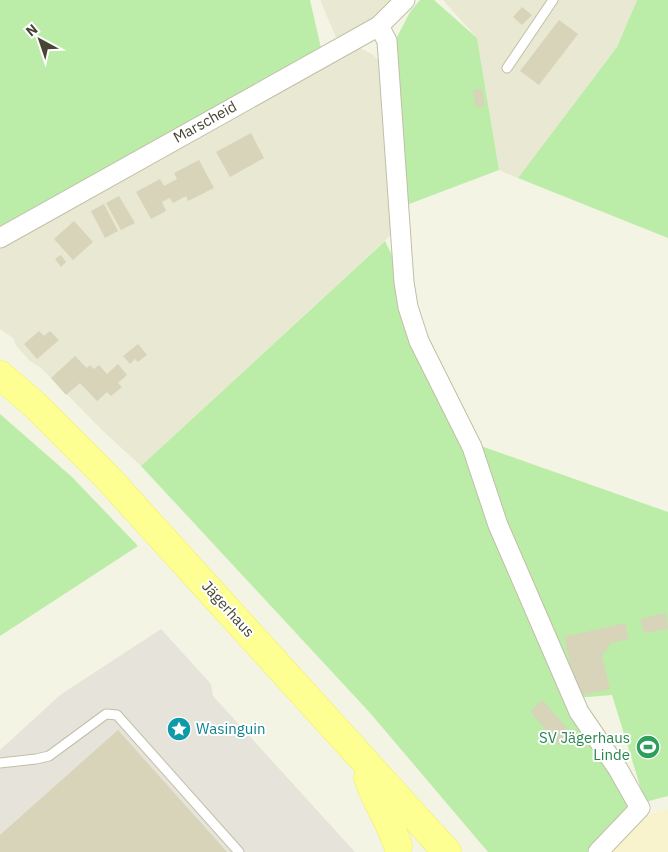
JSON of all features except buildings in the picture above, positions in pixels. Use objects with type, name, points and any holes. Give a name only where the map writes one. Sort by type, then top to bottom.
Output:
[{"type":"main road","name":"Jägerhaus","points":[[0,375],[35,405],[107,477],[445,851]]},
{"type":"main road","points":[[362,757],[374,794],[395,833],[399,849]]},
{"type":"street","name":"Marscheid","points":[[0,238],[380,26],[405,0]]},
{"type":"street","points":[[380,26],[387,41],[404,282],[408,307],[419,341],[472,447],[498,525],[579,712],[618,770],[640,808],[598,852]]},
{"type":"lane","points":[[507,68],[554,0]]},
{"type":"lane","points":[[0,764],[49,756],[106,714],[118,715],[239,852]]},
{"type":"shaded area","points":[[320,0],[397,0],[389,11],[340,39],[336,37]]},
{"type":"shaded area","points":[[443,0],[637,0],[617,47],[518,178],[499,170],[477,38]]},
{"type":"shaded area","points":[[358,47],[372,54],[380,62],[394,232],[141,466],[103,431],[41,368],[30,361],[17,347],[13,338],[0,329],[0,245]]},
{"type":"shaded area","points":[[161,629],[211,684],[213,696],[355,852],[0,852],[0,750],[60,695]]},
{"type":"shaded area","points":[[668,809],[668,852],[605,852],[641,817]]},
{"type":"green space","points":[[0,0],[310,0],[321,48],[0,227]]},
{"type":"green space","points":[[420,0],[434,0],[477,38],[499,170],[404,206],[394,43],[410,12]]},
{"type":"green space","points":[[637,0],[668,0],[668,238],[518,178],[617,47]]},
{"type":"green space","points":[[385,241],[395,261],[464,450],[488,525],[537,639],[576,717],[634,811],[592,852],[488,852],[371,714],[141,466]]},
{"type":"green space","points":[[0,414],[72,477],[138,546],[0,636]]},
{"type":"green space","points":[[478,445],[668,512],[668,796],[645,802],[612,695],[576,698],[504,524]]},
{"type":"place","name":"Wasinguin","points":[[179,729]]},
{"type":"place","name":"SV Jägerhaus Linde","points":[[648,747]]}]
